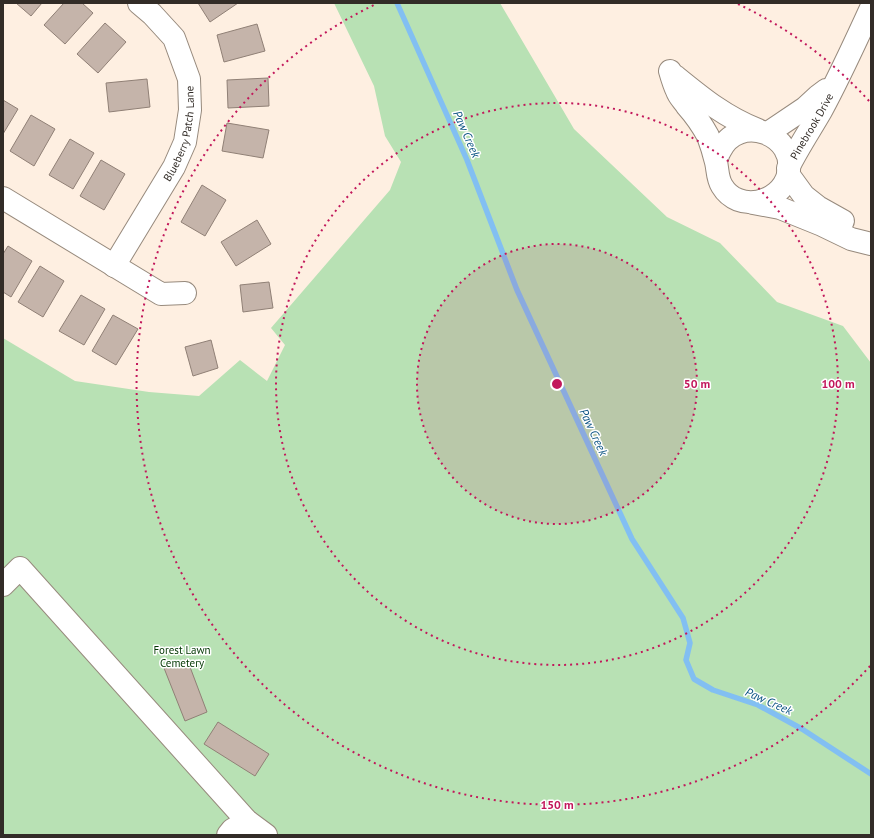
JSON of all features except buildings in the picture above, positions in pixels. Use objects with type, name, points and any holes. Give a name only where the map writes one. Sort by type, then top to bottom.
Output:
[{"type":"street","name":"Blueberry Patch Lane","points":[[114,266],[174,167],[184,142],[190,110],[189,80],[174,38],[152,14],[139,3]]},
{"type":"street","name":"Pinebrook Drive","points":[[788,171],[796,152],[821,111],[843,69],[871,8]]},
{"type":"street","points":[[753,203],[765,200],[776,194],[784,185],[788,171],[788,161],[785,150],[778,140],[726,115],[697,94],[670,71],[677,92],[708,136],[716,162],[717,174],[722,186],[730,195],[741,201],[780,208],[822,225],[851,239],[871,243]]},
{"type":"street","name":"Pinebrook Drive","points":[[763,132],[805,108],[834,84]]},
{"type":"street","points":[[716,162],[720,150],[727,140],[736,134],[746,130],[763,132]]},
{"type":"street","points":[[788,171],[804,196],[818,207],[855,228],[871,243]]},
{"type":"street","points":[[3,198],[161,294],[185,294]]},
{"type":"street","points":[[3,585],[20,568],[247,821],[266,835]]},
{"type":"street","points":[[228,835],[232,830],[247,821]]},
{"type":"green space","name":"Forest Lawn Cemetery","points":[[334,3],[500,3],[574,129],[667,217],[720,243],[777,302],[843,326],[871,363],[871,835],[3,835],[3,338],[75,381],[149,392],[199,396],[240,360],[267,381],[285,345],[271,328],[390,190],[401,162],[385,136],[374,86]]},
{"type":"waterway","name":"Paw Creek","points":[[397,3],[467,160],[517,290],[632,539],[683,618],[690,643],[686,660],[694,679],[713,690],[758,705],[802,729],[871,774]]}]
